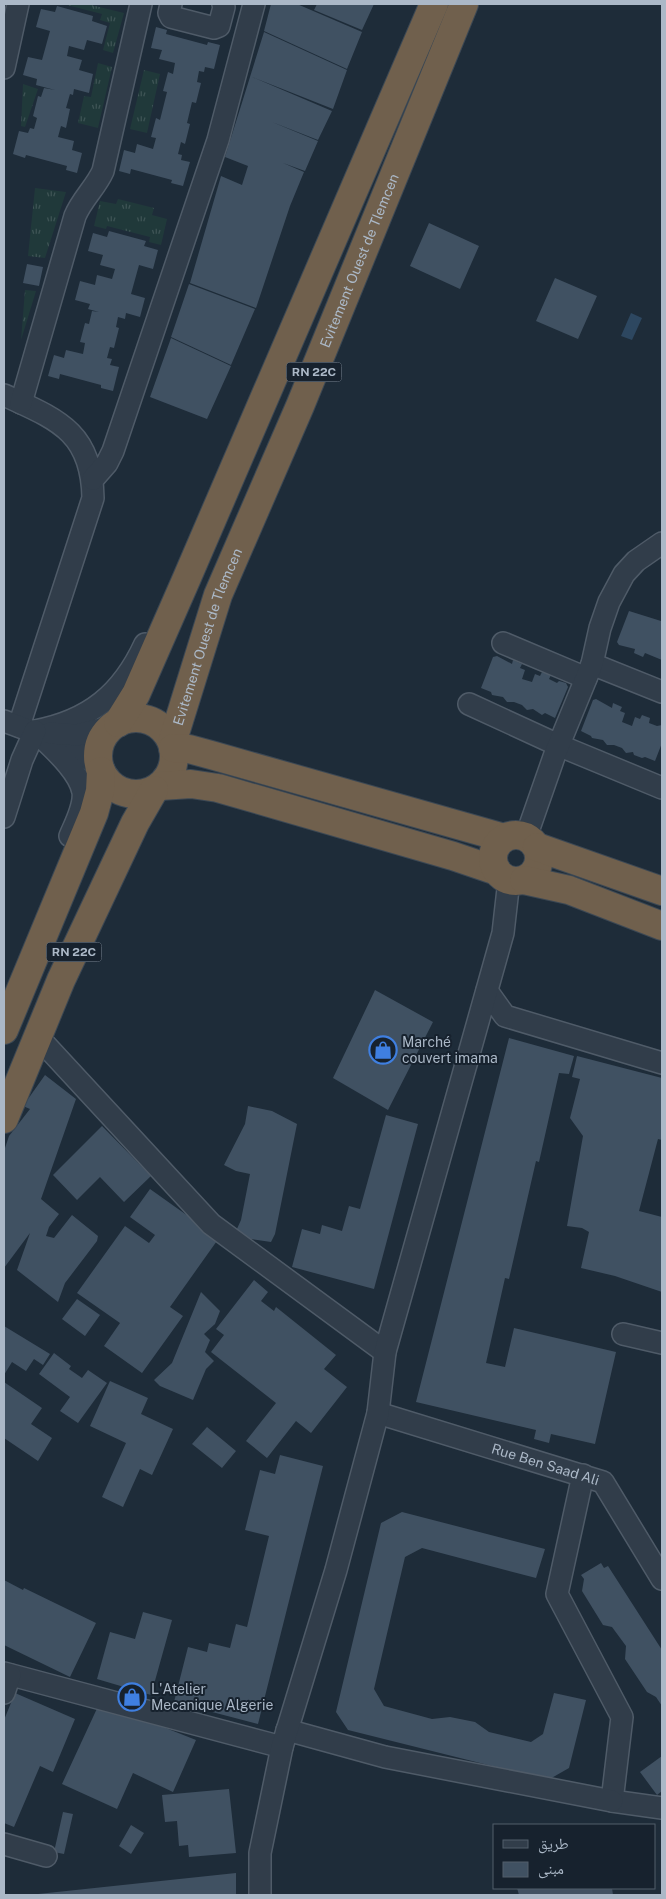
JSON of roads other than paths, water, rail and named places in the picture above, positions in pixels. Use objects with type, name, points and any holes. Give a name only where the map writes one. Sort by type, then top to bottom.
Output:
[{"type":"highway","name":"RN 22C","points":[[4,1030],[94,813],[100,791],[100,744],[104,735],[116,725],[129,706],[142,679],[434,4]]},
{"type":"highway","name":"Evitement Ouest de Tlemcen","points":[[172,745],[218,595],[300,406],[464,4]]},
{"type":"highway","name":"Evitement Ouest de Tlemcen","points":[[4,1119],[61,980],[122,850],[135,823],[157,788],[168,778],[172,770],[174,761],[172,745],[168,735],[154,723],[136,719],[116,725]]},
{"type":"highway","points":[[172,745],[522,841],[662,891]]},
{"type":"highway","points":[[101,769],[112,786],[128,794],[191,784],[218,788],[453,856],[510,877],[569,890],[662,926]]},
{"type":"highway","points":[[510,877],[531,876],[539,862],[522,841]]},
{"type":"highway","points":[[510,877],[493,857],[494,850],[522,841]]},
{"type":"street","points":[[4,68],[18,4]]},
{"type":"street","points":[[4,817],[22,760],[19,726],[93,498],[93,479],[88,461],[68,429],[52,418],[13,399],[78,208],[98,182],[103,170],[141,4]]},
{"type":"street","points":[[167,5],[171,17],[214,28],[219,26],[224,7],[223,4]]},
{"type":"street","points":[[93,479],[107,463],[114,451],[218,140],[254,4]]},
{"type":"street","points":[[19,726],[54,728],[89,713],[108,698],[126,679],[138,660],[198,527],[213,517]]},
{"type":"street","points":[[522,841],[558,745],[589,671],[608,602],[624,574],[636,561],[660,547]]},
{"type":"street","points":[[503,643],[662,692]]},
{"type":"street","points":[[469,704],[558,745],[662,788]]},
{"type":"street","points":[[19,726],[63,735],[78,735],[116,725]]},
{"type":"street","points":[[19,726],[63,743],[101,769]]},
{"type":"street","points":[[19,726],[71,769],[83,792],[81,810],[62,857],[60,871],[63,888]]},
{"type":"street","points":[[260,1895],[260,1852],[284,1738],[336,1570],[378,1413],[386,1352],[503,933],[510,877]]},
{"type":"street","points":[[487,991],[506,1016],[662,1063]]},
{"type":"street","points":[[38,1037],[211,1224],[386,1352]]},
{"type":"street","points":[[623,1334],[662,1344]]},
{"type":"street","name":"Rue Ben Saad Ali","points":[[378,1413],[603,1482],[662,1579]]},
{"type":"street","points":[[583,1475],[557,1594],[622,1717],[612,1801]]},
{"type":"street","points":[[6,1680],[284,1738],[612,1801],[662,1808]]},
{"type":"street","points":[[4,1844],[46,1856]]},
{"type":"water","points":[[631,313],[642,318],[632,340],[621,336]]},
{"type":"place","name":"Marché couvert imama","points":[[383,1050]]},
{"type":"place","name":"L'Atelier Mecanique Algerie","points":[[132,1697]]}]
